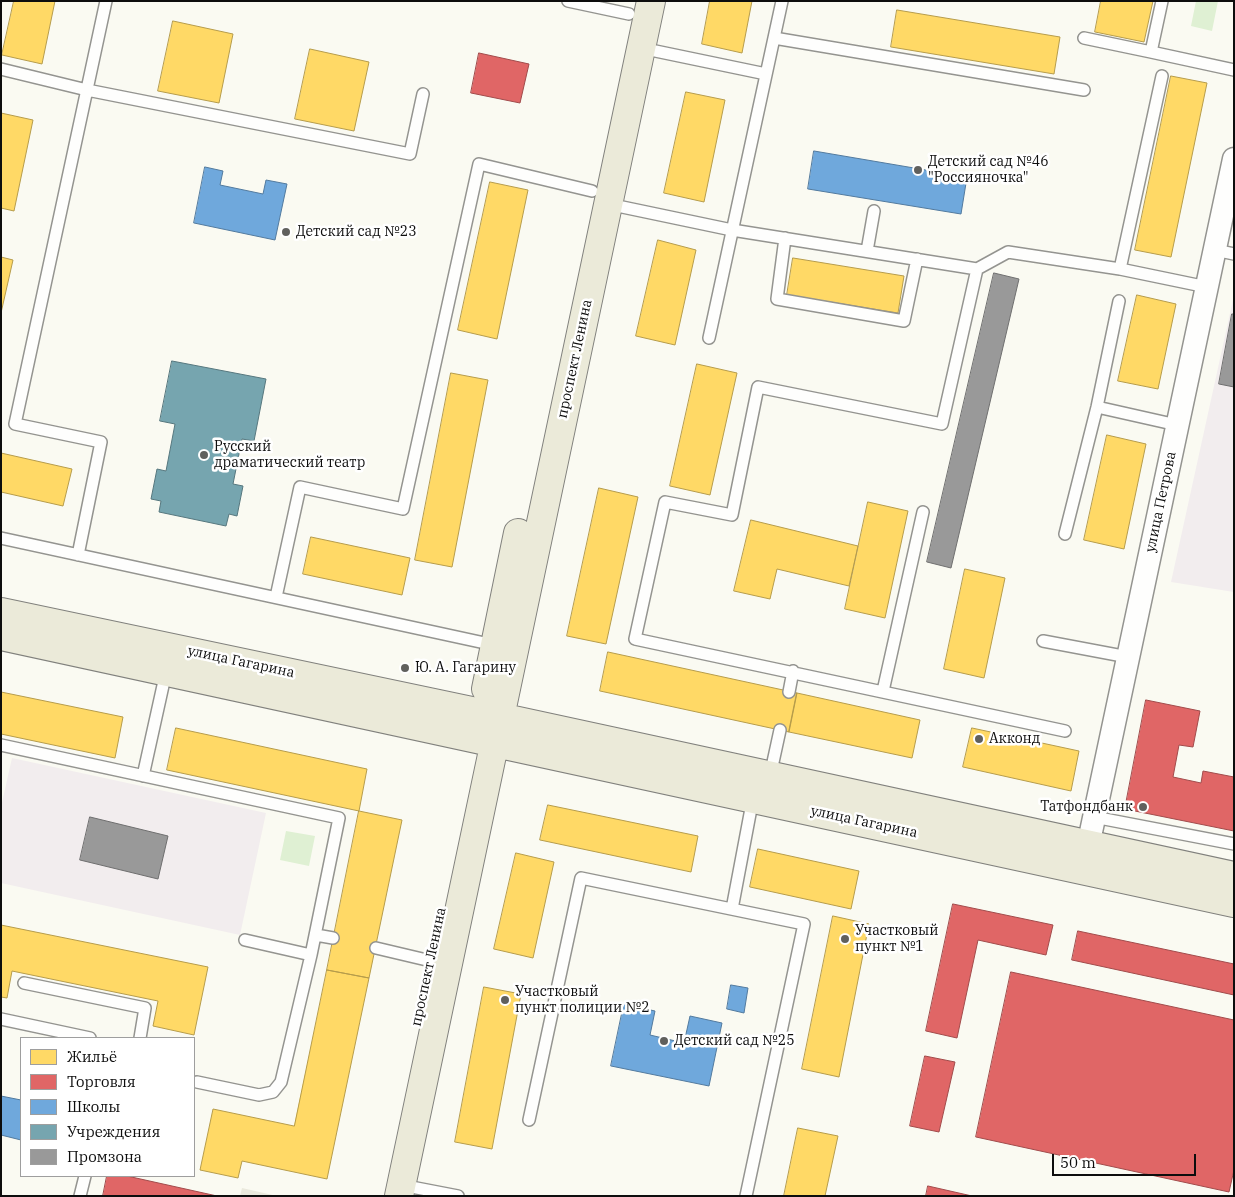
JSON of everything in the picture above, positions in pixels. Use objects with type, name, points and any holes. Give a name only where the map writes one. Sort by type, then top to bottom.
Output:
[{"type":"main road","name":"проспект Ленина","points":[[394,1192],[431,960],[488,728],[494,645],[600,198],[641,48],[637,5]]},
{"type":"main road","name":"проспект Ленина","points":[[394,1192],[488,728],[600,198],[637,5]]},
{"type":"main road","name":"улица Гагарина","points":[[1,612],[488,728],[753,798],[1086,857],[1234,876]]},
{"type":"main road","name":"улица Гагарина","points":[[1,636],[166,672],[770,776],[1086,857],[1234,903]]},
{"type":"street","name":"улица Петрова","points":[[1086,857],[1207,287],[1224,252],[1234,159]]},
{"type":"lane","points":[[78,555],[101,442],[15,424],[106,1]]},
{"type":"lane","points":[[568,1],[637,5]]},
{"type":"lane","points":[[709,338],[782,1]]},
{"type":"lane","points":[[1152,52],[1162,1]]},
{"type":"lane","points":[[774,38],[1084,90]]},
{"type":"lane","points":[[1084,38],[1234,70]]},
{"type":"lane","points":[[641,48],[766,74]]},
{"type":"lane","points":[[1,69],[87,90],[410,154],[423,94]]},
{"type":"lane","points":[[1120,269],[1162,76]]},
{"type":"lane","points":[[276,598],[300,487],[403,509],[479,164],[600,198],[732,230],[977,269],[1008,252],[1120,269],[1207,287]]},
{"type":"lane","points":[[866,251],[874,211]]},
{"type":"lane","points":[[785,238],[777,299],[904,321],[917,259]]},
{"type":"lane","points":[[977,269],[942,424],[758,387],[732,515],[665,502],[634,639],[793,671],[1064,731]]},
{"type":"lane","points":[[1066,534],[1097,407],[1119,301]]},
{"type":"lane","points":[[1097,407],[1177,425]]},
{"type":"lane","points":[[883,691],[923,512]]},
{"type":"lane","points":[[1,538],[494,645]]},
{"type":"lane","points":[[1043,641],[1128,657]]},
{"type":"lane","points":[[789,692],[793,671]]},
{"type":"lane","points":[[142,776],[166,672]]},
{"type":"lane","points":[[770,776],[780,730]]},
{"type":"lane","points":[[1,745],[339,818],[312,956],[281,1082],[274,1092],[260,1095],[195,1081]]},
{"type":"lane","points":[[732,909],[753,798]]},
{"type":"lane","points":[[1094,817],[1234,844]]},
{"type":"lane","points":[[529,1120],[581,878],[804,924],[746,1196]]},
{"type":"lane","points":[[316,935],[333,938]]},
{"type":"lane","points":[[245,940],[312,956]]},
{"type":"lane","points":[[376,948],[431,960]]},
{"type":"lane","points":[[24,983],[145,1008],[140,1037]]},
{"type":"lane","points":[[1,1019],[85,1037]]},
{"type":"lane","points":[[80,1196],[85,1177]]},
{"type":"lane","points":[[394,1192],[458,1196]]},
{"type":"shaded area","points":[[1234,295],[1234,592],[1171,582]]},
{"type":"shaded area","points":[[12,758],[266,813],[240,935],[1,883],[1,807]]},
{"type":"shaded area","points":[[242,1188],[277,1196],[240,1196]]},
{"type":"green space","points":[[1196,1],[1218,1],[1212,31],[1191,26]]},
{"type":"green space","points":[[286,831],[315,836],[309,866],[280,860]]},
{"type":"building: Жильё","points":[[14,1],[55,1],[42,64],[2,55]]},
{"type":"building: Жильё","points":[[710,1],[752,1],[742,53],[702,44]]},
{"type":"building: Жильё","points":[[1101,1],[1153,1],[1144,42],[1095,32]]},
{"type":"building: Жильё","points":[[897,10],[1060,37],[1054,74],[891,47]]},
{"type":"building: Жильё","points":[[173,21],[233,34],[219,103],[158,91]]},
{"type":"building: Жильё","points":[[310,49],[369,62],[354,131],[295,119]]},
{"type":"building: Жильё","points":[[1171,76],[1207,83],[1171,257],[1135,250]]},
{"type":"building: Жильё","points":[[686,92],[725,100],[704,202],[664,193]]},
{"type":"building: Жильё","points":[[1,113],[33,120],[14,211],[1,208]]},
{"type":"building: Жильё","points":[[490,182],[528,190],[497,339],[458,330]]},
{"type":"building: Жильё","points":[[658,240],[696,250],[675,345],[636,336]]},
{"type":"building: Жильё","points":[[1,257],[13,260],[1,313]]},
{"type":"building: Жильё","points":[[793,258],[904,276],[898,313],[787,295]]},
{"type":"building: Жильё","points":[[1137,295],[1176,304],[1158,389],[1118,381]]},
{"type":"building: Жильё","points":[[697,364],[737,373],[710,495],[670,486]]},
{"type":"building: Жильё","points":[[451,373],[488,380],[452,567],[415,560]]},
{"type":"building: Жильё","points":[[1107,435],[1146,444],[1124,549],[1084,540]]},
{"type":"building: Жильё","points":[[1,453],[72,469],[63,506],[1,492]]},
{"type":"building: Жильё","points":[[599,488],[638,497],[606,644],[567,636]]},
{"type":"building: Жильё","points":[[868,502],[908,511],[885,618],[845,609]]},
{"type":"building: Жильё","points":[[751,520],[858,546],[849,586],[777,569],[770,599],[734,591]]},
{"type":"building: Жильё","points":[[311,537],[410,558],[402,595],[303,574]]},
{"type":"building: Жильё","points":[[965,569],[1005,578],[984,678],[944,669]]},
{"type":"building: Жильё","points":[[608,652],[797,693],[789,732],[600,691]]},
{"type":"building: Жильё","points":[[1,692],[123,717],[115,758],[1,734]]},
{"type":"building: Жильё","points":[[797,693],[920,720],[912,758],[789,732]]},
{"type":"building: Жильё","points":[[176,728],[367,769],[359,811],[167,770]]},
{"type":"building: Жильё","points":[[972,728],[1079,751],[1071,791],[963,767]]},
{"type":"building: Жильё","points":[[548,805],[698,836],[691,872],[540,840]]},
{"type":"building: Жильё","points":[[359,811],[402,820],[369,978],[327,970]]},
{"type":"building: Жильё","points":[[758,849],[859,871],[851,909],[750,887]]},
{"type":"building: Жильё","points":[[516,853],[554,862],[533,958],[494,949]]},
{"type":"building: Жильё","points":[[833,916],[869,924],[839,1077],[802,1069]]},
{"type":"building: Жильё","points":[[1,925],[208,967],[194,1035],[153,1026],[158,1001],[12,971],[7,998],[1,997]]},
{"type":"building: Жильё","points":[[327,970],[369,978],[327,1179],[242,1161],[238,1178],[200,1170],[213,1109],[294,1126]]},
{"type":"building: Жильё","points":[[484,987],[521,994],[492,1149],[455,1142]]},
{"type":"building: Жильё","points":[[798,1128],[838,1136],[825,1196],[784,1196]]},
{"type":"building: Торговля","points":[[479,53],[529,64],[520,103],[471,93]]},
{"type":"building: Торговля","points":[[1146,700],[1200,711],[1193,747],[1179,745],[1173,777],[1201,783],[1203,771],[1234,777],[1234,831],[1125,809]]},
{"type":"building: Торговля","points":[[953,904],[1053,925],[1046,955],[978,940],[957,1038],[926,1031]]},
{"type":"building: Торговля","points":[[1078,931],[1234,964],[1234,995],[1072,960]]},
{"type":"building: Торговля","points":[[1011,972],[1234,1020],[1234,1170],[1229,1192],[976,1137]]},
{"type":"building: Торговля","points":[[925,1056],[955,1062],[939,1132],[910,1126]]},
{"type":"building: Торговля","points":[[107,1177],[132,1177],[217,1196],[103,1196]]},
{"type":"building: Торговля","points":[[928,1186],[972,1196],[926,1196]]},
{"type":"building: Школы","points":[[814,151],[967,177],[961,214],[808,189]]},
{"type":"building: Школы","points":[[205,167],[223,171],[220,185],[263,194],[266,180],[287,184],[275,240],[194,223]]},
{"type":"building: Школы","points":[[731,985],[748,988],[744,1013],[727,1009]]},
{"type":"building: Школы","points":[[624,1004],[655,1011],[650,1035],[684,1043],[690,1016],[722,1023],[709,1086],[611,1066]]},
{"type":"building: Школы","points":[[1,1096],[20,1100],[20,1140],[1,1135]]},
{"type":"building: Учреждения","name":"Русский драматический театр","points":[[172,361],[266,379],[254,441],[242,439],[233,484],[243,486],[237,516],[229,514],[226,526],[159,512],[161,501],[151,499],[157,469],[166,471],[175,424],[160,421]]},
{"type":"building: Промзона","points":[[994,273],[1019,279],[951,568],[927,562]]},
{"type":"building: Промзона","points":[[1232,314],[1234,314],[1234,387],[1219,384]]},
{"type":"building: Промзона","points":[[90,817],[168,836],[158,879],[80,860]]},
{"type":"place","name":"Детский сад №46 \"Россияночка\"","points":[[918,170]]},
{"type":"place","name":"Детский сад №23","points":[[286,232]]},
{"type":"place","name":"Русский драматический театр","points":[[204,455]]},
{"type":"place","name":"Ю. А. Гагарину","points":[[405,668]]},
{"type":"place","name":"Акконд","points":[[979,739]]},
{"type":"place","name":"Татфондбанк","points":[[1143,807]]},
{"type":"place","name":"Участковый пункт №1","points":[[845,939]]},
{"type":"place","name":"Участковый пункт полиции №2","points":[[505,1000]]},
{"type":"place","name":"Детский сад №25","points":[[664,1041]]}]
